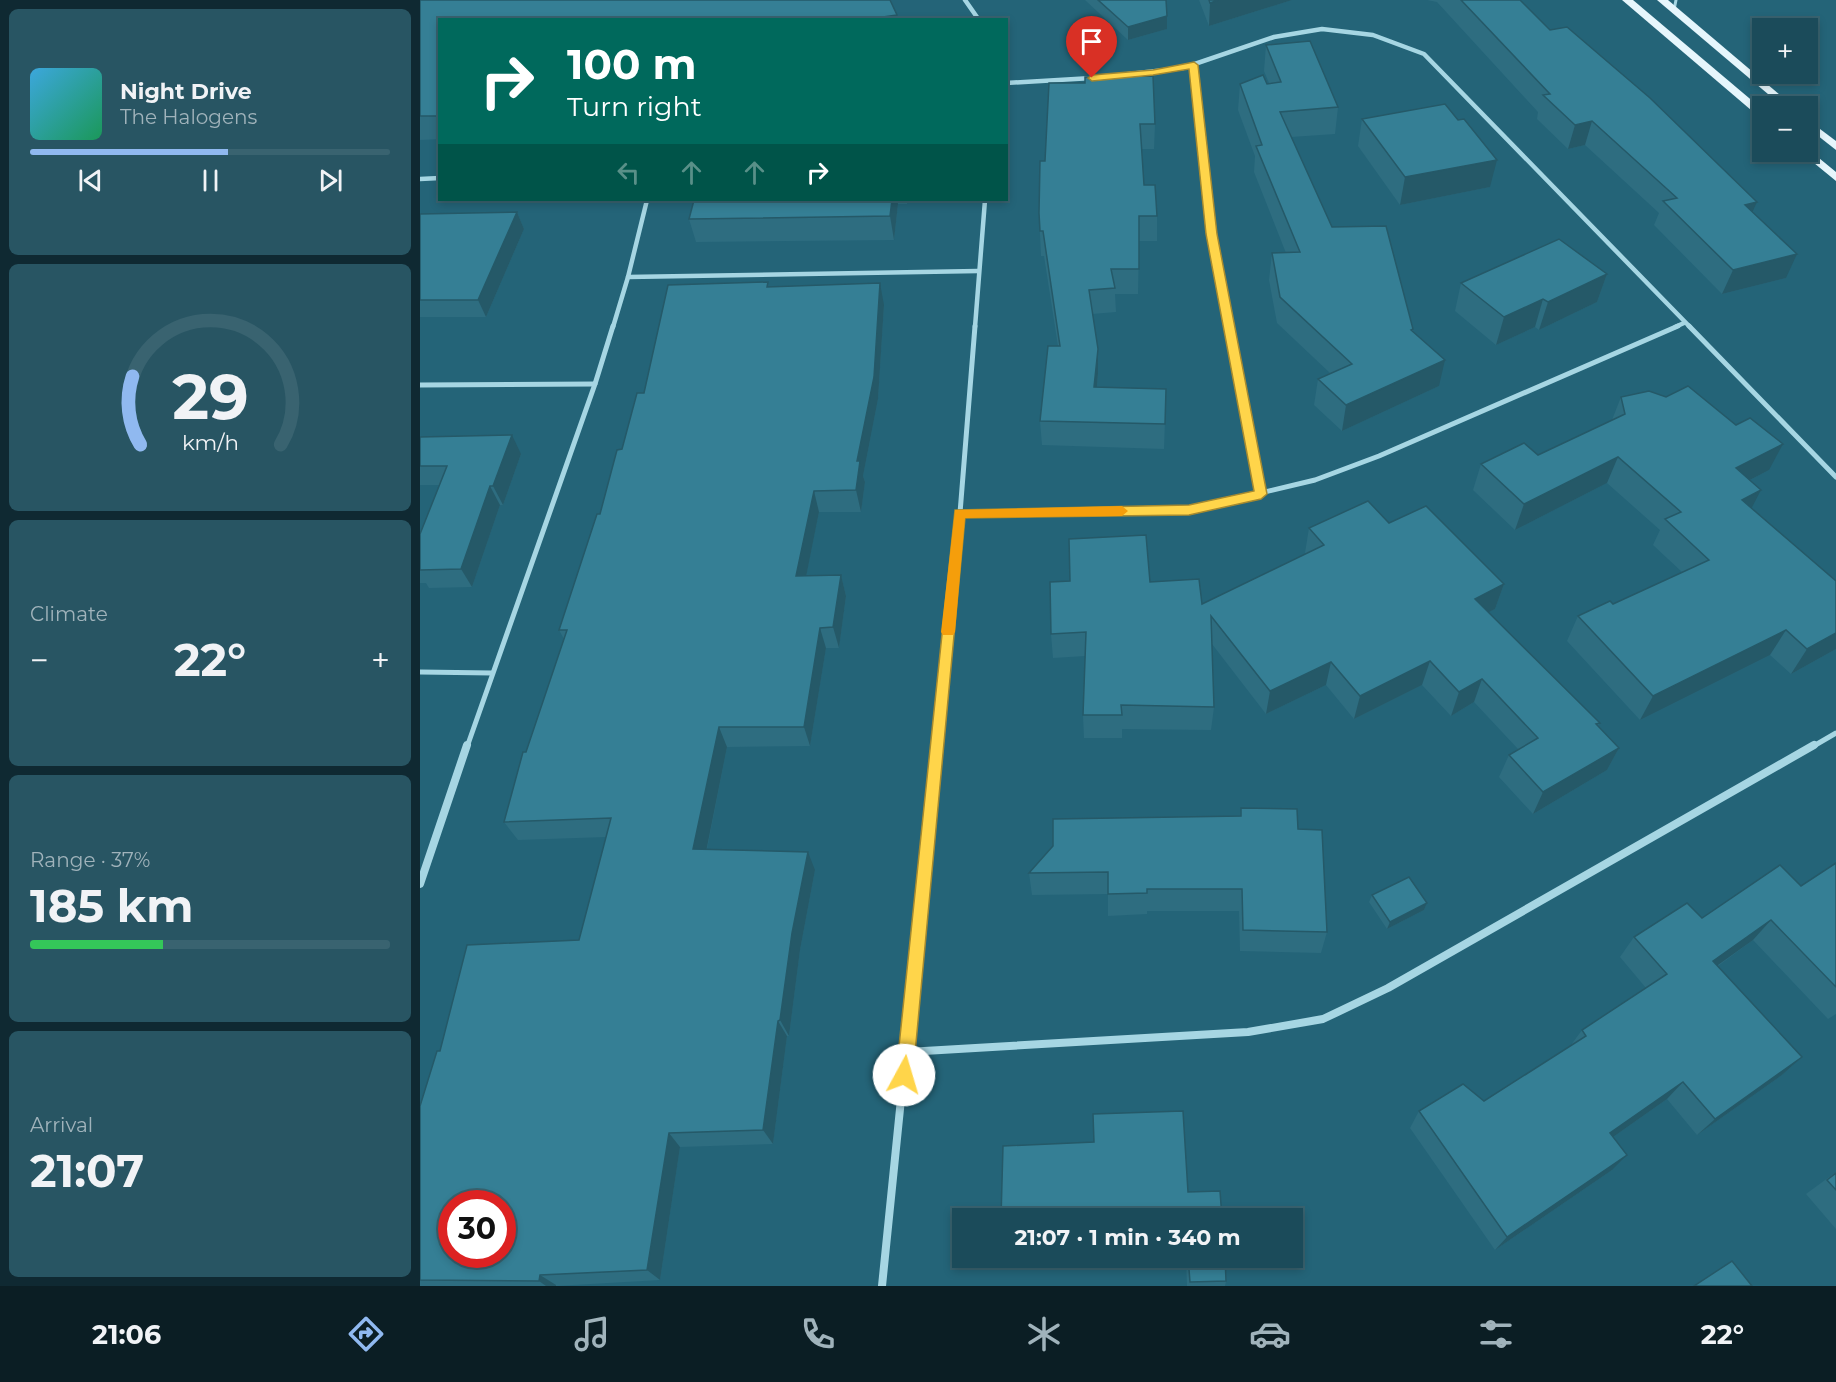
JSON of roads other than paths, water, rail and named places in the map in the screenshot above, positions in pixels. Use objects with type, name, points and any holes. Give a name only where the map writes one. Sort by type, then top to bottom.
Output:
[{"type":"main road","points":[[1627,0],[1752,106]]},
{"type":"main road","points":[[1662,0],[1675,5],[1777,96]]},
{"type":"main road","points":[[1818,132],[1836,147]]},
{"type":"main road","points":[[1818,162],[1836,178]]},
{"type":"street","points":[[965,0],[978,18]]},
{"type":"street","points":[[1008,83],[1153,72],[1194,65],[1287,34],[1335,28],[1388,38],[1424,54],[1836,477]]},
{"type":"street","points":[[1194,65],[1212,234],[1261,494]]},
{"type":"street","points":[[420,178],[438,178]]},
{"type":"street","points":[[420,884],[595,384],[628,277],[647,201]]},
{"type":"street","points":[[882,1286],[960,513],[985,201]]},
{"type":"street","points":[[628,277],[978,271]]},
{"type":"street","points":[[960,513],[1189,510],[1315,480],[1379,456],[1684,323]]},
{"type":"street","points":[[420,385],[595,384]]},
{"type":"street","points":[[420,672],[492,673]]},
{"type":"street","points":[[907,1052],[1248,1032],[1323,1019],[1388,988],[1836,733]]}]
